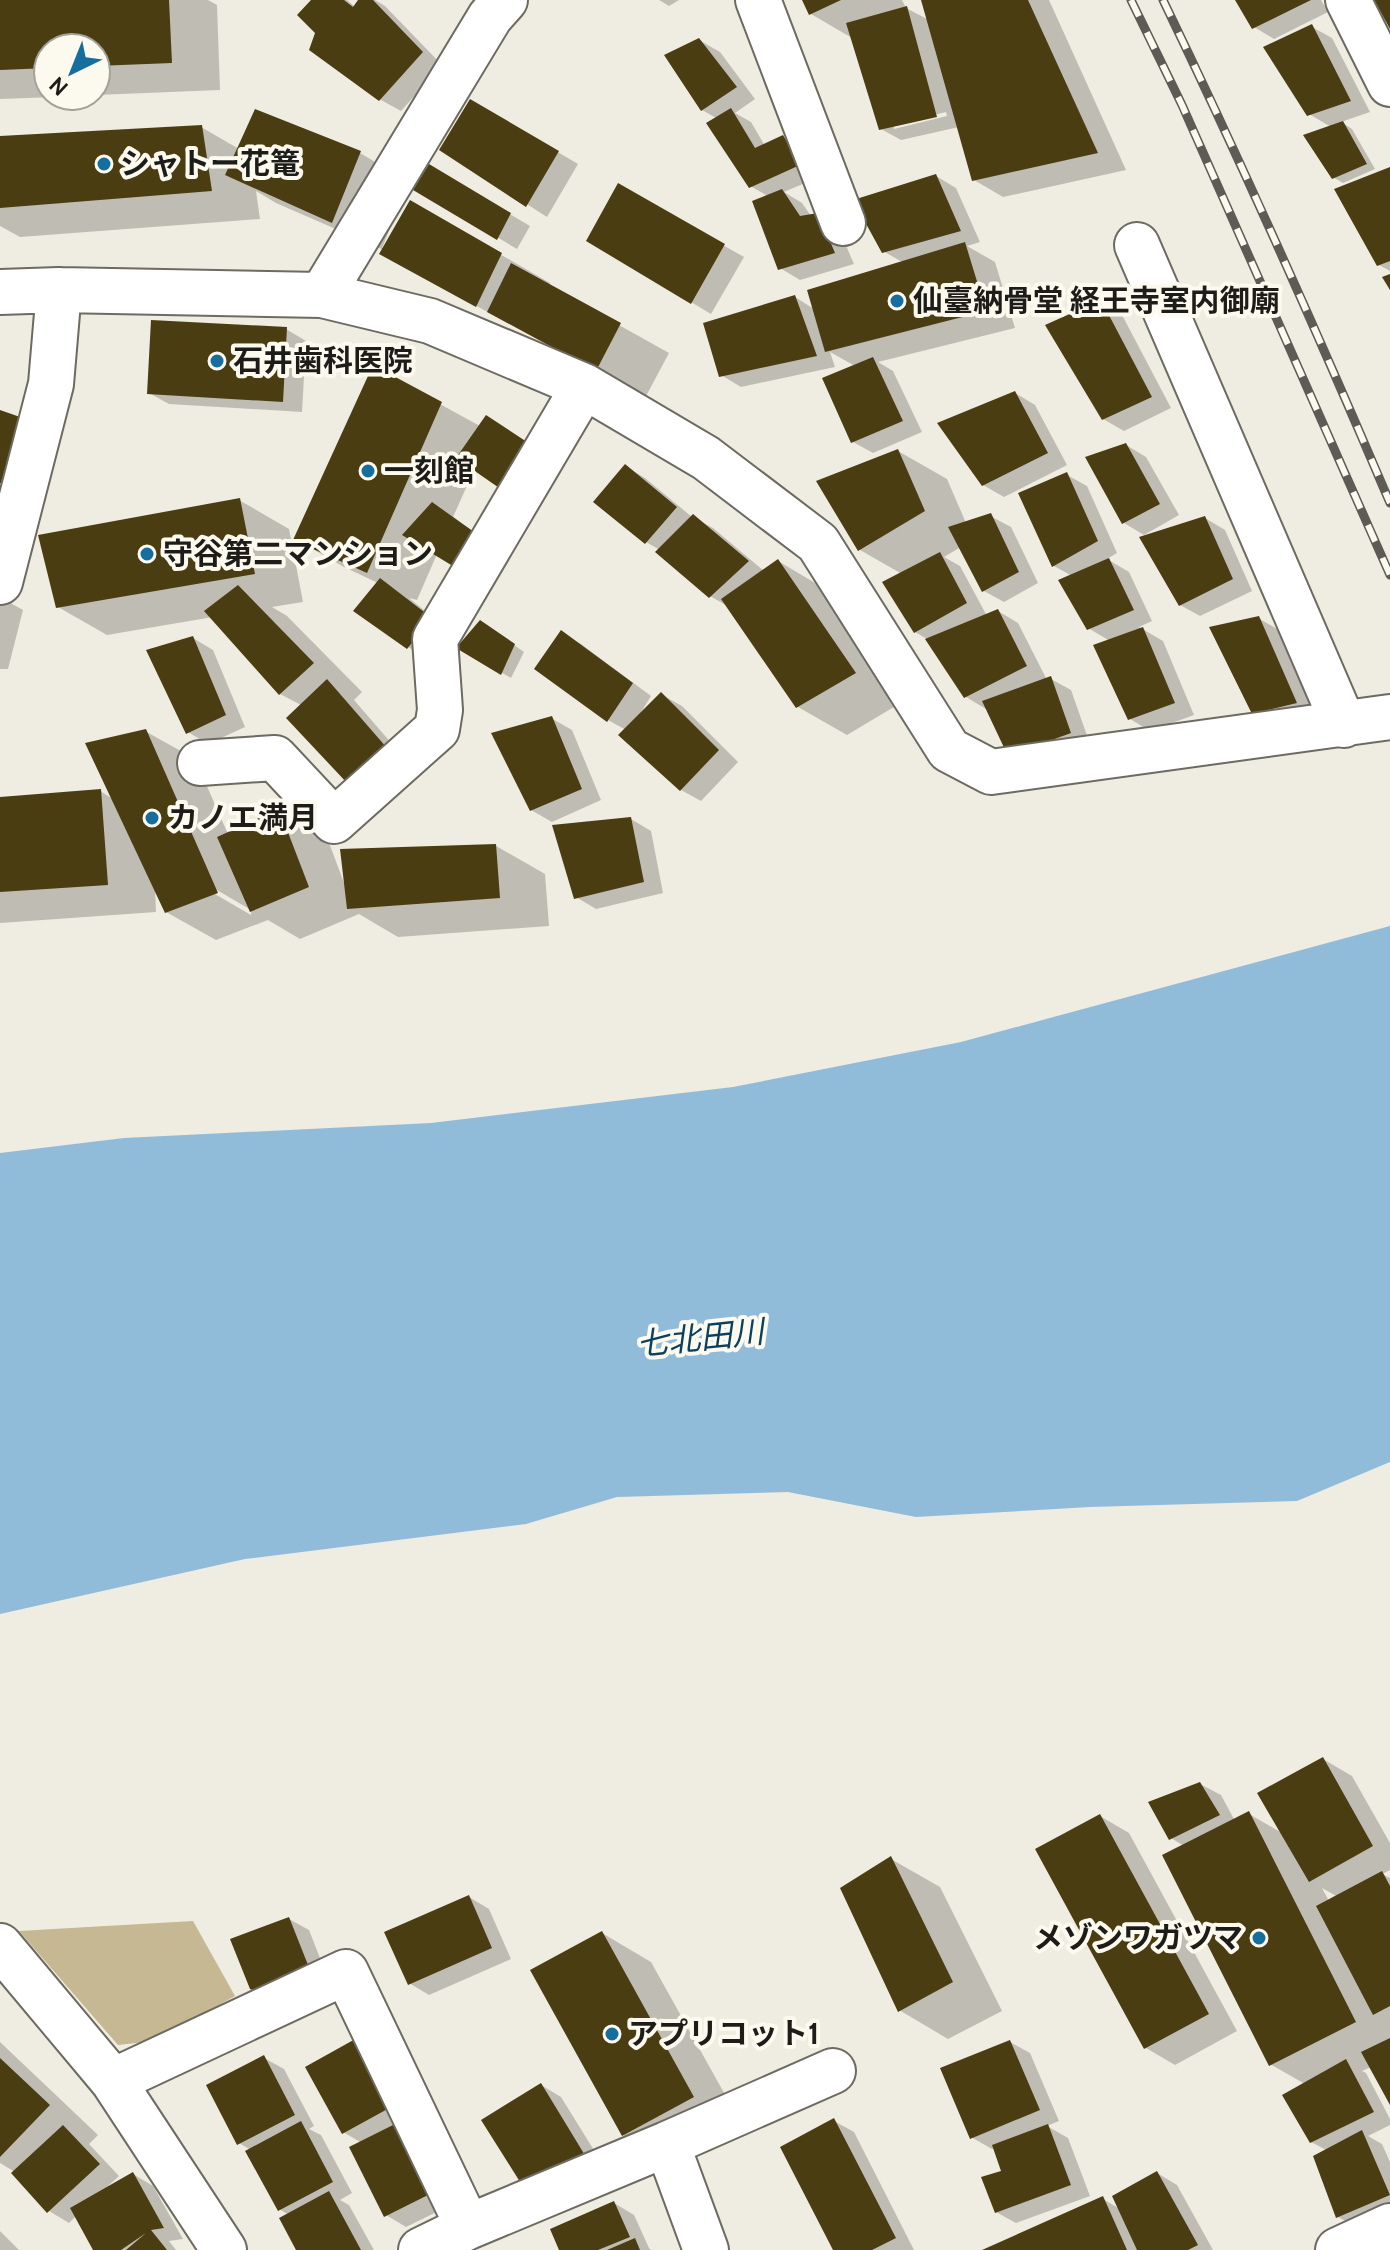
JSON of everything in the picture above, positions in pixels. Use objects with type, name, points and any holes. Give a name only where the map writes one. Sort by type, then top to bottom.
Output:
[{"type":"street","points":[[322,295],[490,17],[505,0]]},
{"type":"street","points":[[758,0],[843,223]]},
{"type":"street","points":[[1348,0],[1390,84]]},
{"type":"street","points":[[1137,245],[1344,725]]},
{"type":"street","points":[[0,582],[51,384],[59,290]]},
{"type":"street","points":[[0,292],[59,290],[322,295],[430,321],[584,386],[706,458],[818,543],[949,750],[991,772],[1390,717]]},
{"type":"street","points":[[200,763],[275,758],[334,821],[437,729],[440,710],[435,639],[584,386]]},
{"type":"street","points":[[0,1946],[113,2081],[224,2250]]},
{"type":"street","points":[[113,2081],[346,1972],[468,2227]]},
{"type":"street","points":[[421,2250],[833,2071]]},
{"type":"street","points":[[667,2144],[706,2250]]},
{"type":"street","points":[[1338,2250],[1390,2226]]},
{"type":"shaded area","points":[[193,1921],[235,1996],[154,2041],[118,2045],[19,1931]]},
{"type":"water","name":"七北田川","points":[[1390,926],[1390,1462],[1297,1501],[1090,1507],[916,1517],[788,1492],[617,1497],[526,1524],[245,1559],[0,1614],[0,1153],[124,1138],[431,1123],[733,1087],[961,1042]]},
{"type":"building","points":[[0,0],[169,0],[172,63],[112,65],[112,32],[32,32],[32,69],[0,70]]},
{"type":"building","points":[[311,0],[344,0],[353,7],[358,0],[373,0],[423,52],[379,101],[309,50],[315,33],[297,15]]},
{"type":"building","points":[[802,0],[841,0],[809,15]]},
{"type":"building","points":[[921,0],[1028,0],[1098,153],[972,181]]},
{"type":"building","points":[[1235,0],[1311,0],[1252,29]]},
{"type":"building","points":[[1374,0],[1390,0],[1390,29]]},
{"type":"building","points":[[907,6],[937,117],[879,130],[846,23]]},
{"type":"building","points":[[1312,24],[1351,101],[1307,116],[1263,47]]},
{"type":"building","points":[[699,38],[737,87],[701,111],[664,55]]},
{"type":"building","points":[[470,99],[559,151],[526,207],[439,150]]},
{"type":"building","points":[[731,108],[755,148],[783,135],[800,165],[749,188],[706,123]]},
{"type":"building","points":[[255,109],[361,151],[332,223],[225,175]]},
{"type":"building","points":[[1343,121],[1367,164],[1332,179],[1303,135]]},
{"type":"building","name":"シャトー花篭","points":[[202,125],[212,191],[0,208],[0,136]]},
{"type":"building","points":[[429,164],[511,213],[497,240],[413,190]]},
{"type":"building","points":[[1390,167],[1390,261],[1377,266],[1334,189]]},
{"type":"building","points":[[936,174],[961,231],[882,253],[853,200]]},
{"type":"building","points":[[618,183],[725,244],[691,304],[586,241]]},
{"type":"building","points":[[782,189],[800,216],[818,213],[835,253],[778,270],[752,201]]},
{"type":"building","points":[[410,200],[502,253],[476,307],[379,254]]},
{"type":"building","name":"仙臺納骨堂 経王寺室内御廟","points":[[965,242],[986,311],[825,352],[807,290]]},
{"type":"building","points":[[511,263],[621,323],[596,371],[487,312]]},
{"type":"building","points":[[1390,274],[1390,290],[1382,277]]},
{"type":"building","points":[[795,295],[817,356],[719,377],[703,323]]},
{"type":"building","points":[[1101,300],[1152,397],[1102,420],[1045,325]]},
{"type":"building","name":"石井歯科医院","points":[[151,320],[287,327],[283,402],[147,394]]},
{"type":"building","points":[[873,357],[903,421],[851,443],[822,378]]},
{"type":"building","name":"一刻館","points":[[373,365],[442,402],[367,573],[293,540]]},
{"type":"building","points":[[1015,391],[1048,453],[982,486],[937,423]]},
{"type":"building","points":[[0,410],[20,417],[1,483],[0,483]]},
{"type":"building","points":[[486,415],[533,446],[505,492],[456,458]]},
{"type":"building","points":[[1126,443],[1160,504],[1122,524],[1085,457]]},
{"type":"building","points":[[898,449],[925,511],[858,551],[816,481]]},
{"type":"building","points":[[625,464],[677,507],[645,544],[593,502]]},
{"type":"building","points":[[1067,472],[1098,541],[1052,567],[1018,493]]},
{"type":"building","name":"守谷第二マンション","points":[[240,498],[255,574],[56,608],[38,535]]},
{"type":"building","points":[[432,502],[481,537],[456,568],[402,535]]},
{"type":"building","points":[[991,513],[1019,572],[982,592],[948,527]]},
{"type":"building","points":[[693,514],[749,561],[709,598],[655,552]]},
{"type":"building","points":[[1205,516],[1233,579],[1179,606],[1139,537]]},
{"type":"building","points":[[940,552],[967,603],[914,633],[882,582]]},
{"type":"building","points":[[1109,558],[1134,610],[1087,630],[1058,580]]},
{"type":"building","points":[[778,559],[856,673],[796,708],[721,599]]},
{"type":"building","points":[[380,578],[432,618],[407,649],[353,611]]},
{"type":"building","points":[[238,585],[314,663],[279,695],[204,611]]},
{"type":"building","points":[[998,609],[1027,666],[964,698],[925,639]]},
{"type":"building","points":[[1259,616],[1297,703],[1252,714],[1209,627]]},
{"type":"building","points":[[480,620],[515,644],[501,675],[456,648]]},
{"type":"building","points":[[1143,627],[1175,703],[1128,720],[1093,645]]},
{"type":"building","points":[[561,630],[633,683],[607,722],[534,669]]},
{"type":"building","points":[[193,636],[226,715],[186,734],[146,650]]},
{"type":"building","points":[[1051,676],[1071,733],[1008,756],[982,701]]},
{"type":"building","points":[[327,679],[387,748],[348,784],[286,718]]},
{"type":"building","points":[[661,692],[719,750],[680,791],[618,735]]},
{"type":"building","points":[[552,716],[582,789],[530,811],[491,733]]},
{"type":"building","name":"カノエ満月","points":[[146,729],[218,893],[165,913],[85,743]]},
{"type":"building","points":[[101,789],[108,885],[0,892],[0,797]]},
{"type":"building","points":[[279,809],[309,887],[250,912],[217,837]]},
{"type":"building","points":[[631,817],[644,882],[574,899],[552,825]]},
{"type":"building","points":[[496,844],[500,898],[347,909],[340,849]]},
{"type":"building","points":[[1323,1757],[1373,1846],[1309,1882],[1257,1793]]},
{"type":"building","points":[[1200,1782],[1220,1815],[1169,1840],[1148,1802]]},
{"type":"building","name":"メゾンワガツマ","points":[[1249,1811],[1356,2022],[1269,2066],[1162,1855]]},
{"type":"building","points":[[1100,1814],[1209,2014],[1144,2049],[1035,1849]]},
{"type":"building","points":[[891,1856],[953,1982],[898,2012],[840,1888]]},
{"type":"building","points":[[1382,1871],[1390,1886],[1390,2006],[1373,2015],[1316,1906]]},
{"type":"building","points":[[469,1895],[492,1948],[408,1985],[384,1932]]},
{"type":"building","points":[[289,1917],[310,1970],[255,1991],[250,1989],[230,1939]]},
{"type":"building","name":"アプリコット1","points":[[602,1931],[694,2097],[622,2136],[530,1970]]},
{"type":"building","points":[[357,2038],[393,2106],[342,2134],[305,2067]]},
{"type":"building","points":[[1390,2038],[1390,2105],[1361,2052]]},
{"type":"building","points":[[1010,2040],[1040,2110],[970,2139],[940,2068]]},
{"type":"building","points":[[264,2055],[295,2115],[237,2145],[206,2085]]},
{"type":"building","points":[[0,2058],[50,2105],[0,2157]]},
{"type":"building","points":[[1346,2059],[1374,2112],[1310,2143],[1282,2095]]},
{"type":"building","points":[[541,2083],[586,2157],[527,2193],[481,2120]]},
{"type":"building","points":[[834,2118],[896,2238],[872,2250],[833,2250],[780,2147]]},
{"type":"building","points":[[301,2121],[333,2182],[278,2211],[245,2151]]},
{"type":"building","points":[[397,2123],[432,2193],[384,2217],[349,2147]]},
{"type":"building","points":[[1048,2124],[1071,2185],[995,2213],[981,2177],[1001,2171],[992,2145]]},
{"type":"building","points":[[63,2125],[100,2164],[47,2213],[11,2173]]},
{"type":"building","points":[[1362,2130],[1390,2195],[1336,2218],[1313,2156]]},
{"type":"building","points":[[1157,2171],[1198,2245],[1188,2250],[1137,2250],[1112,2196]]},
{"type":"building","points":[[133,2172],[164,2228],[151,2230],[167,2250],[126,2250],[146,2233],[121,2250],[93,2250],[70,2208]]},
{"type":"building","points":[[329,2191],[361,2250],[296,2250],[279,2218]]},
{"type":"building","points":[[1103,2196],[1127,2250],[982,2250]]},
{"type":"building","points":[[614,2201],[630,2237],[598,2250],[559,2250],[550,2229]]},
{"type":"building","points":[[635,2238],[640,2250],[607,2250]]},
{"type":"railway","points":[[1131,0],[1182,105],[1390,575]]},
{"type":"railway","points":[[1163,0],[1280,250],[1390,503]]},
{"type":"place","name":"シャトー花篭","points":[[104,164]]},
{"type":"place","name":"仙臺納骨堂 経王寺室内御廟","points":[[897,301]]},
{"type":"place","name":"石井歯科医院","points":[[217,361]]},
{"type":"place","name":"一刻館","points":[[368,471]]},
{"type":"place","name":"守谷第二マンション","points":[[147,554]]},
{"type":"place","name":"カノエ満月","points":[[152,818]]},
{"type":"place","name":"メゾンワガツマ","points":[[1259,1938]]},
{"type":"place","name":"アプリコット1","points":[[612,2034]]}]
